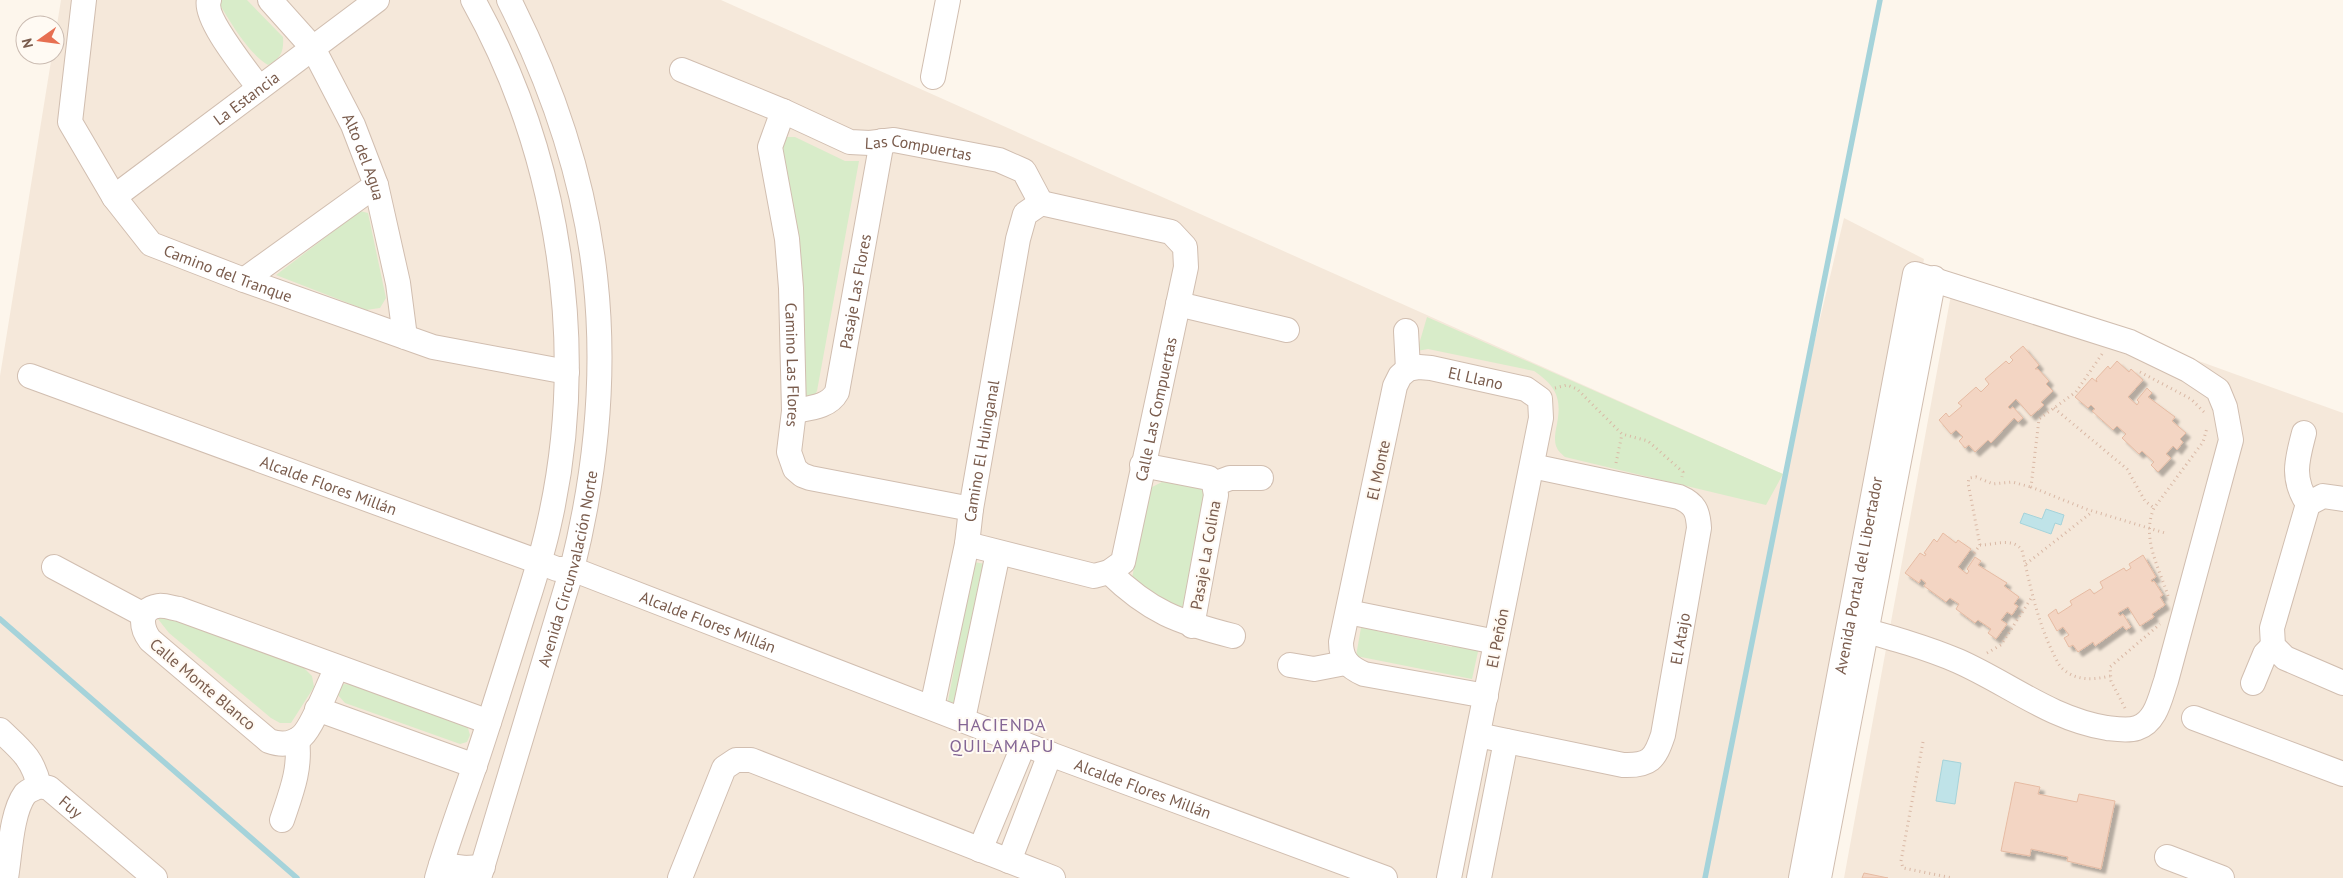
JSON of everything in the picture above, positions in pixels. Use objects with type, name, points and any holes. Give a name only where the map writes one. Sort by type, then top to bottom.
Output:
[{"type":"street","name":"Camino del Tranque","points":[[84,0],[70,122],[114,196],[151,244],[244,280],[433,347],[567,372]]},
{"type":"street","points":[[209,0],[208,4],[212,20],[259,88]]},
{"type":"street","name":"Alto del Agua","points":[[270,0],[313,48],[353,125],[376,185],[398,283],[405,338]]},
{"type":"street","name":"La Estancia","points":[[114,196],[377,0]]},
{"type":"street","name":"Avenida Circunvalación Norte","points":[[473,0],[506,65],[535,147],[553,223],[560,274],[567,372],[558,477],[539,562],[475,766],[439,871],[466,868],[481,872],[572,569],[591,482],[598,421],[600,350],[594,262],[582,198],[563,127],[548,84],[509,0]]},
{"type":"street","points":[[933,77],[948,0]]},
{"type":"street","name":"Las Compuertas","points":[[682,70],[783,111],[850,142],[861,144],[894,140],[999,160],[1024,171],[1041,202]]},
{"type":"street","name":"Camino Las Flores","points":[[783,111],[770,147],[787,239],[791,288],[794,411],[789,452],[795,469],[802,475],[971,509]]},
{"type":"street","name":"Pasaje Las Flores","points":[[794,411],[826,404],[833,399],[837,392],[882,141]]},
{"type":"street","points":[[244,280],[376,185]]},
{"type":"street","name":"Calle Las Compuertas","points":[[1041,202],[1171,232],[1185,247],[1186,268],[1142,465],[1123,562],[1109,572]]},
{"type":"street","name":"Camino El Huinganal","points":[[932,707],[967,544],[971,509],[1018,239],[1025,214],[1041,202]]},
{"type":"street","points":[[560,274],[582,271],[594,262]]},
{"type":"street","name":"Avenida Portal del Libertador","points":[[1819,878],[1858,628],[1925,276],[2107,334]]},
{"type":"street","points":[[1178,304],[1287,330]]},
{"type":"street","points":[[1406,331],[1408,369]]},
{"type":"street","points":[[1858,628],[1953,659],[2035,704],[2086,724],[2117,729],[2138,728],[2154,715],[2166,681],[2231,440],[2225,407],[2218,390],[2188,370],[2130,342],[2107,334]]},
{"type":"street","name":"El Llano","points":[[1408,369],[1419,367],[1431,368],[1526,389],[1536,396]]},
{"type":"street","name":"El Monte","points":[[1345,662],[1341,652],[1342,642],[1396,386],[1400,376],[1408,369]]},
{"type":"street","name":"Alcalde Flores Millán","points":[[30,376],[557,569],[572,569],[1050,754],[1385,878]]},
{"type":"street","name":"El Peñón","points":[[1449,878],[1541,418],[1536,396]]},
{"type":"street","points":[[2304,433],[2297,461],[2297,480],[2301,493],[2308,504]]},
{"type":"street","name":"Pasaje La Colina","points":[[1142,465],[1210,478],[1214,484],[1216,496],[1192,626]]},
{"type":"street","name":"El Atajo","points":[[1478,735],[1623,765],[1637,766],[1649,762],[1658,751],[1664,726],[1699,528],[1696,507],[1679,497],[1532,466]]},
{"type":"street","name":"Pasaje La Colina","points":[[1214,484],[1230,478],[1261,478]]},
{"type":"street","points":[[2343,499],[2323,496],[2308,504],[2272,628],[2273,646],[2285,658],[2343,683]]},
{"type":"street","points":[[967,544],[1094,576],[1109,572]]},
{"type":"street","points":[[963,719],[998,553]]},
{"type":"street","points":[[54,567],[144,616]]},
{"type":"street","name":"Pasaje La Colina","points":[[1109,572],[1125,588],[1161,613],[1192,626],[1233,636]]},
{"type":"street","name":"Calle Monte Blanco","points":[[297,740],[282,744],[269,740],[150,640],[142,628],[147,611],[157,606],[179,609],[489,722]]},
{"type":"street","points":[[1348,612],[1496,642]]},
{"type":"street","name":"Avenida Portal del Libertador","points":[[1801,878],[1858,628]]},
{"type":"street","points":[[2253,682],[2264,654],[2273,646]]},
{"type":"street","points":[[1290,665],[1314,669],[1345,662],[1353,670],[1364,674],[1486,696]]},
{"type":"street","points":[[282,820],[297,775],[299,754],[297,740],[304,735],[337,667]]},
{"type":"street","points":[[317,709],[475,766]]},
{"type":"street","points":[[2194,718],[2343,774]]},
{"type":"street","points":[[0,730],[26,754],[35,769],[39,786],[27,792],[21,802],[16,816],[6,878]]},
{"type":"street","points":[[1480,878],[1506,741]]},
{"type":"street","points":[[980,850],[1024,744]]},
{"type":"street","points":[[1004,866],[1050,754]]},
{"type":"street","points":[[680,878],[724,768],[736,760],[751,760],[980,850],[1004,866],[1052,878]]},
{"type":"street","name":"Fuy","points":[[39,786],[49,788],[153,877]]},
{"type":"street","points":[[2167,857],[2222,878]]},
{"type":"path","points":[[2031,487],[2039,419],[2076,392],[2105,350],[2107,334]]},
{"type":"path","points":[[2136,370],[2190,398],[2205,413],[2207,429],[2203,442],[2154,508],[2148,528],[2156,567],[2168,601]]},
{"type":"path","points":[[1536,396],[1567,385],[1577,389],[1622,434],[1648,441],[1683,472],[1679,497]]},
{"type":"path","points":[[2054,408],[2127,469],[2145,501],[2154,508]]},
{"type":"path","points":[[1612,482],[1622,434]]},
{"type":"path","points":[[1980,545],[1968,483],[1969,478],[1976,477],[1993,484],[2012,482],[2031,487],[2092,511],[2165,533]]},
{"type":"path","points":[[2026,564],[2092,511]]},
{"type":"path","points":[[1974,553],[1980,545],[2012,542],[2018,545],[2022,550],[2026,564],[2039,620],[2061,668],[2071,675],[2082,679],[2110,676]]},
{"type":"path","points":[[1984,653],[1990,652],[2001,645],[2033,596]]},
{"type":"path","points":[[2138,728],[2120,702],[2110,676],[2110,667],[2165,620]]},
{"type":"path","points":[[1924,742],[1901,861],[1903,868],[1952,878]]},
{"type":"shaded area","points":[[61,0],[721,0],[1783,474],[1844,218],[1924,259],[1851,662],[1807,878],[0,878],[0,376],[50,65],[65,65],[65,15],[59,15]]},
{"type":"shaded area","points":[[1955,273],[2343,413],[2343,878],[1844,878]]},
{"type":"green space","points":[[220,0],[247,0],[283,37],[281,54],[276,60],[268,65],[254,53],[240,37],[219,3]]},
{"type":"green space","points":[[786,137],[795,137],[845,161],[859,161],[817,391],[813,398],[803,395],[780,145]]},
{"type":"green space","points":[[360,211],[368,213],[386,298],[380,308],[366,310],[276,275]]},
{"type":"green space","points":[[1427,317],[1783,474],[1766,505],[1565,457],[1555,444],[1559,411],[1557,396],[1549,383],[1534,371],[1428,349],[1417,351]]},
{"type":"green space","points":[[1162,482],[1202,486],[1207,500],[1186,608],[1178,607],[1156,598],[1132,578],[1150,488]]},
{"type":"green space","points":[[974,562],[985,564],[954,704],[948,701]]},
{"type":"green space","points":[[161,614],[298,662],[312,676],[314,687],[291,723],[280,723],[271,718],[169,633],[158,619]]},
{"type":"green space","points":[[1362,622],[1376,625],[1377,631],[1452,647],[1453,642],[1479,647],[1472,679],[1356,656]]},
{"type":"green space","points":[[344,684],[353,685],[467,725],[470,735],[467,742],[460,744],[345,703],[337,694],[337,689]]},
{"type":"water","points":[[2046,509],[2064,515],[2061,525],[2055,523],[2051,534],[2020,523],[2024,513],[2042,519]]},
{"type":"water","points":[[1943,760],[1961,763],[1955,804],[1936,801]]},
{"type":"building","points":[[2023,346],[2039,365],[2035,369],[2038,369],[2049,381],[2046,384],[2053,391],[2041,402],[2044,405],[2031,416],[2016,399],[2008,407],[2010,409],[2013,407],[2023,418],[2018,422],[2014,418],[1991,443],[1988,440],[1975,452],[1969,445],[1965,448],[1959,441],[1963,437],[1956,430],[1951,434],[1939,420],[1946,413],[1949,417],[1962,406],[1958,403],[1976,387],[1981,392],[1989,384],[1985,379],[2006,361],[2009,364],[2013,360],[2010,357]]},
{"type":"building","points":[[2117,361],[2129,372],[2131,369],[2143,380],[2128,397],[2137,405],[2139,402],[2137,400],[2147,388],[2152,393],[2148,397],[2175,417],[2172,421],[2186,433],[2180,439],[2183,442],[2177,450],[2173,446],[2166,454],[2171,458],[2158,472],[2151,465],[2154,462],[2142,451],[2139,454],[2122,438],[2126,434],[2117,426],[2113,430],[2092,411],[2095,409],[2091,405],[2088,408],[2075,397],[2092,378],[2097,382],[2096,379],[2108,366],[2110,369]]},
{"type":"building","points":[[1943,533],[1956,543],[1958,540],[1971,549],[1958,567],[1967,574],[1969,571],[1967,569],[1975,557],[1981,561],[1978,565],[2007,583],[2004,586],[2019,597],[2014,604],[2018,606],[2012,615],[2007,612],[2001,620],[2007,624],[1996,639],[1988,633],[1991,629],[1978,620],[1975,623],[1956,609],[1959,604],[1950,598],[1946,602],[1924,586],[1926,583],[1921,579],[1919,583],[1905,573],[1920,553],[1925,556],[1926,554],[1924,553],[1934,539],[1937,542]]},
{"type":"building","points":[[2143,555],[2156,577],[2151,580],[2152,582],[2154,581],[2163,595],[2160,597],[2165,605],[2152,614],[2154,617],[2140,626],[2128,607],[2118,613],[2120,616],[2123,614],[2131,627],[2126,630],[2123,626],[2095,646],[2093,642],[2078,652],[2073,645],[2069,647],[2064,638],[2069,635],[2063,627],[2057,631],[2048,615],[2056,609],[2058,614],[2072,605],[2070,601],[2090,589],[2094,594],[2103,588],[2100,582],[2124,568],[2126,571],[2131,568],[2129,564]]},
{"type":"building","points":[[2015,782],[2040,787],[2038,794],[2077,802],[2079,794],[2115,801],[2101,869],[2067,861],[2068,857],[2031,849],[2030,856],[2001,851]]},
{"type":"building","points":[[1864,873],[1888,878],[1862,878]]},
{"type":"waterway","points":[[1705,878],[1880,0]]},
{"type":"waterway","points":[[0,619],[297,878]]},
{"type":"district","name":"HACIENDA QUILAMAPU","points":[[1002,735]]}]
